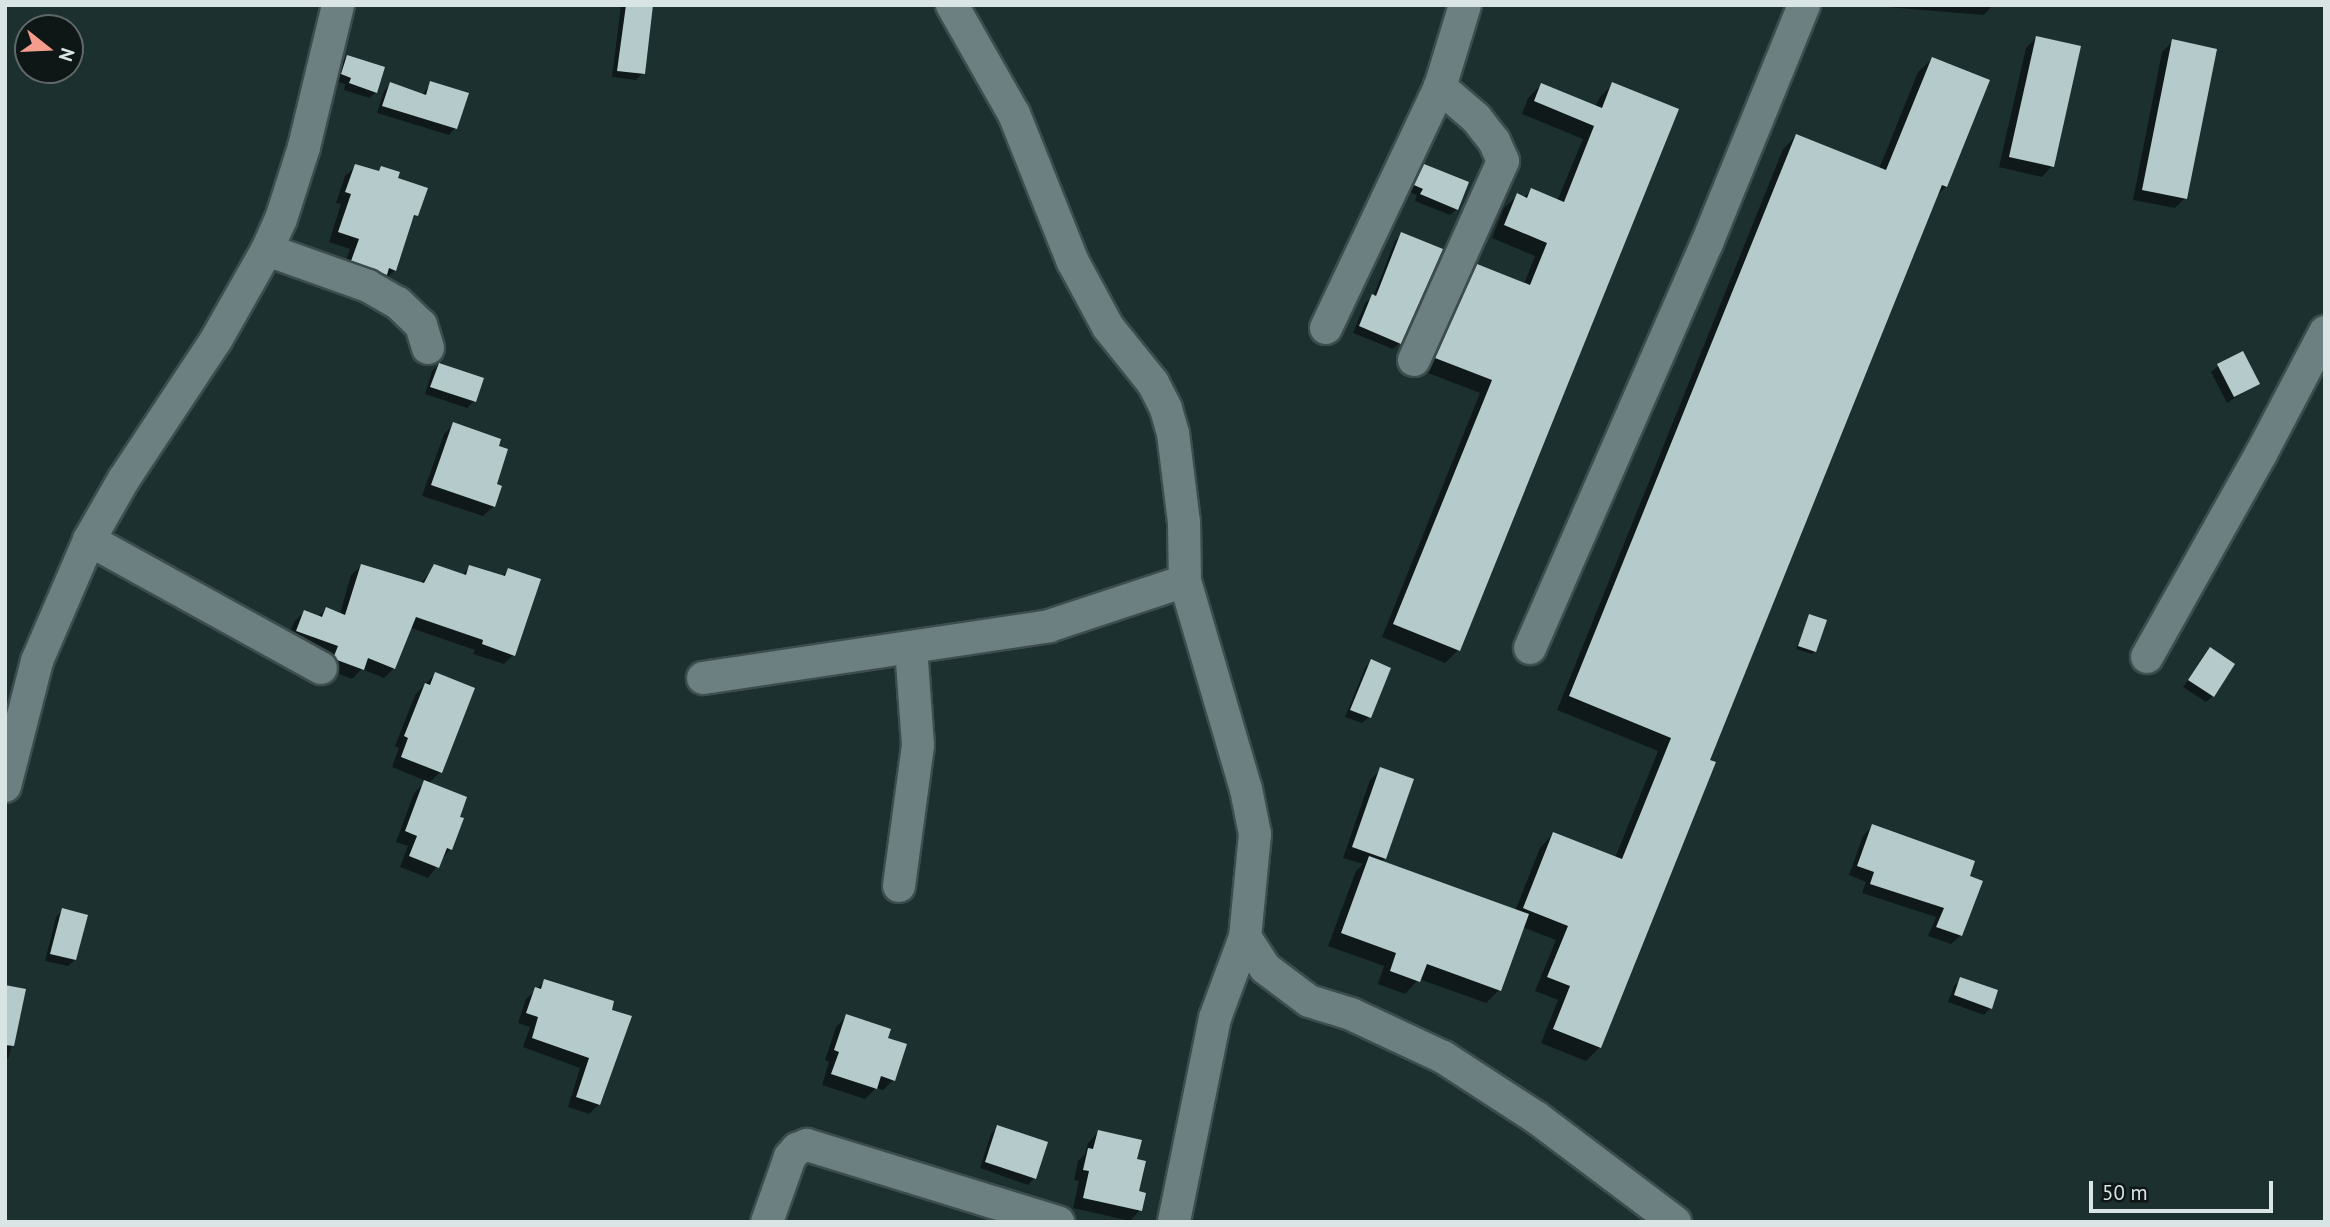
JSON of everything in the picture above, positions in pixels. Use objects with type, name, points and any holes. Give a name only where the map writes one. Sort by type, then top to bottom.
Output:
[{"type":"street","points":[[5,786],[37,661],[89,540],[124,479],[216,340],[267,250],[281,219],[304,147],[338,5]]},
{"type":"street","points":[[953,5],[1014,114],[1073,262],[1108,327],[1153,383],[1166,409],[1173,433],[1184,523],[1185,581],[1246,789],[1255,834],[1245,937],[1215,1018],[1174,1222]]},
{"type":"street","points":[[1326,328],[1440,87],[1465,5]]},
{"type":"street","points":[[1530,648],[1707,243],[1804,5]]},
{"type":"street","points":[[1414,360],[1503,161],[1494,141],[1476,118],[1440,87]]},
{"type":"street","points":[[267,250],[368,286],[398,303],[421,325],[428,348]]},
{"type":"street","points":[[2147,657],[2261,454],[2325,332]]},
{"type":"street","points":[[89,540],[321,668]]},
{"type":"street","points":[[703,678],[1049,626],[1185,581]]},
{"type":"street","points":[[900,886],[918,745],[911,648]]},
{"type":"street","points":[[1245,937],[1265,968],[1309,1000],[1351,1014],[1443,1057],[1537,1118],[1675,1222]]},
{"type":"street","points":[[767,1222],[790,1157],[797,1149],[807,1145],[1058,1222]]},
{"type":"building","points":[[626,5],[653,5],[645,74],[617,71]]},
{"type":"building","points":[[2036,36],[2081,46],[2054,167],[2009,157]]},
{"type":"building","points":[[2172,39],[2217,49],[2187,199],[2142,190]]},
{"type":"building","points":[[347,55],[385,67],[377,93],[349,83],[351,78],[341,74]]},
{"type":"building","points":[[1932,57],[1990,80],[1947,187],[1942,185],[1710,760],[1716,762],[1601,1048],[1553,1029],[1570,986],[1547,977],[1568,926],[1523,908],[1553,832],[1622,859],[1671,738],[1569,696],[1796,134],[1886,170]]},
{"type":"building","points":[[430,81],[469,93],[457,129],[382,106],[390,82],[426,95]]},
{"type":"building","points":[[1612,82],[1679,109],[1460,651],[1393,624],[1492,380],[1435,358],[1477,264],[1530,285],[1547,243],[1504,225],[1517,193],[1527,198],[1531,188],[1564,202],[1594,126],[1534,101],[1541,83],[1602,108]]},
{"type":"building","points":[[355,164],[379,171],[381,166],[400,172],[398,178],[428,188],[418,216],[414,215],[396,271],[389,268],[387,275],[351,261],[359,239],[338,232],[351,194],[345,192]]},
{"type":"building","points":[[1424,164],[1469,182],[1458,210],[1420,194],[1423,189],[1414,185]]},
{"type":"building","points":[[1401,232],[1443,249],[1401,344],[1359,326],[1372,294],[1376,296]]},
{"type":"building","points":[[2243,351],[2260,384],[2234,397],[2217,364]]},
{"type":"building","points":[[439,363],[484,378],[476,402],[430,387]]},
{"type":"building","points":[[453,422],[501,439],[499,446],[508,449],[497,484],[502,486],[495,507],[431,485]]},
{"type":"building","points":[[361,564],[424,583],[434,564],[466,575],[469,565],[505,576],[508,568],[541,579],[515,656],[482,644],[483,640],[416,617],[395,669],[368,658],[364,670],[337,660],[334,656],[338,646],[296,631],[304,610],[322,617],[326,607],[345,615]]},
{"type":"building","points":[[1809,614],[1827,620],[1816,652],[1798,646]]},
{"type":"building","points":[[2210,647],[2235,664],[2214,697],[2188,680]]},
{"type":"building","points":[[1371,659],[1391,668],[1371,718],[1350,710]]},
{"type":"building","points":[[435,672],[475,688],[442,773],[401,757],[408,738],[404,736],[425,683],[430,685]]},
{"type":"building","points":[[1380,767],[1414,779],[1386,859],[1352,847]]},
{"type":"building","points":[[424,780],[467,797],[460,817],[464,818],[452,850],[447,848],[439,868],[409,856],[417,836],[405,831]]},
{"type":"building","points":[[1872,824],[1975,861],[1970,876],[1983,881],[1962,936],[1936,927],[1944,908],[1870,884],[1874,872],[1857,866]]},
{"type":"building","points":[[1369,856],[1529,914],[1501,991],[1427,964],[1420,982],[1390,971],[1396,953],[1341,933]]},
{"type":"building","points":[[62,908],[88,915],[76,960],[50,954]]},
{"type":"building","points":[[1960,977],[1998,990],[1992,1009],[1954,995]]},
{"type":"building","points":[[544,979],[614,1001],[612,1010],[632,1016],[600,1105],[576,1097],[589,1058],[532,1038],[538,1017],[526,1013],[535,987],[541,989]]},
{"type":"building","points":[[5,985],[26,989],[14,1046],[5,1045]]},
{"type":"building","points":[[846,1014],[891,1029],[888,1038],[907,1044],[895,1081],[881,1076],[877,1089],[831,1074],[839,1052],[834,1050]]},
{"type":"building","points":[[997,1125],[1048,1142],[1036,1179],[985,1162]]},
{"type":"building","points":[[1098,1130],[1142,1140],[1137,1159],[1146,1161],[1139,1191],[1146,1193],[1142,1211],[1083,1198],[1089,1171],[1083,1170],[1088,1148],[1093,1149]]}]
